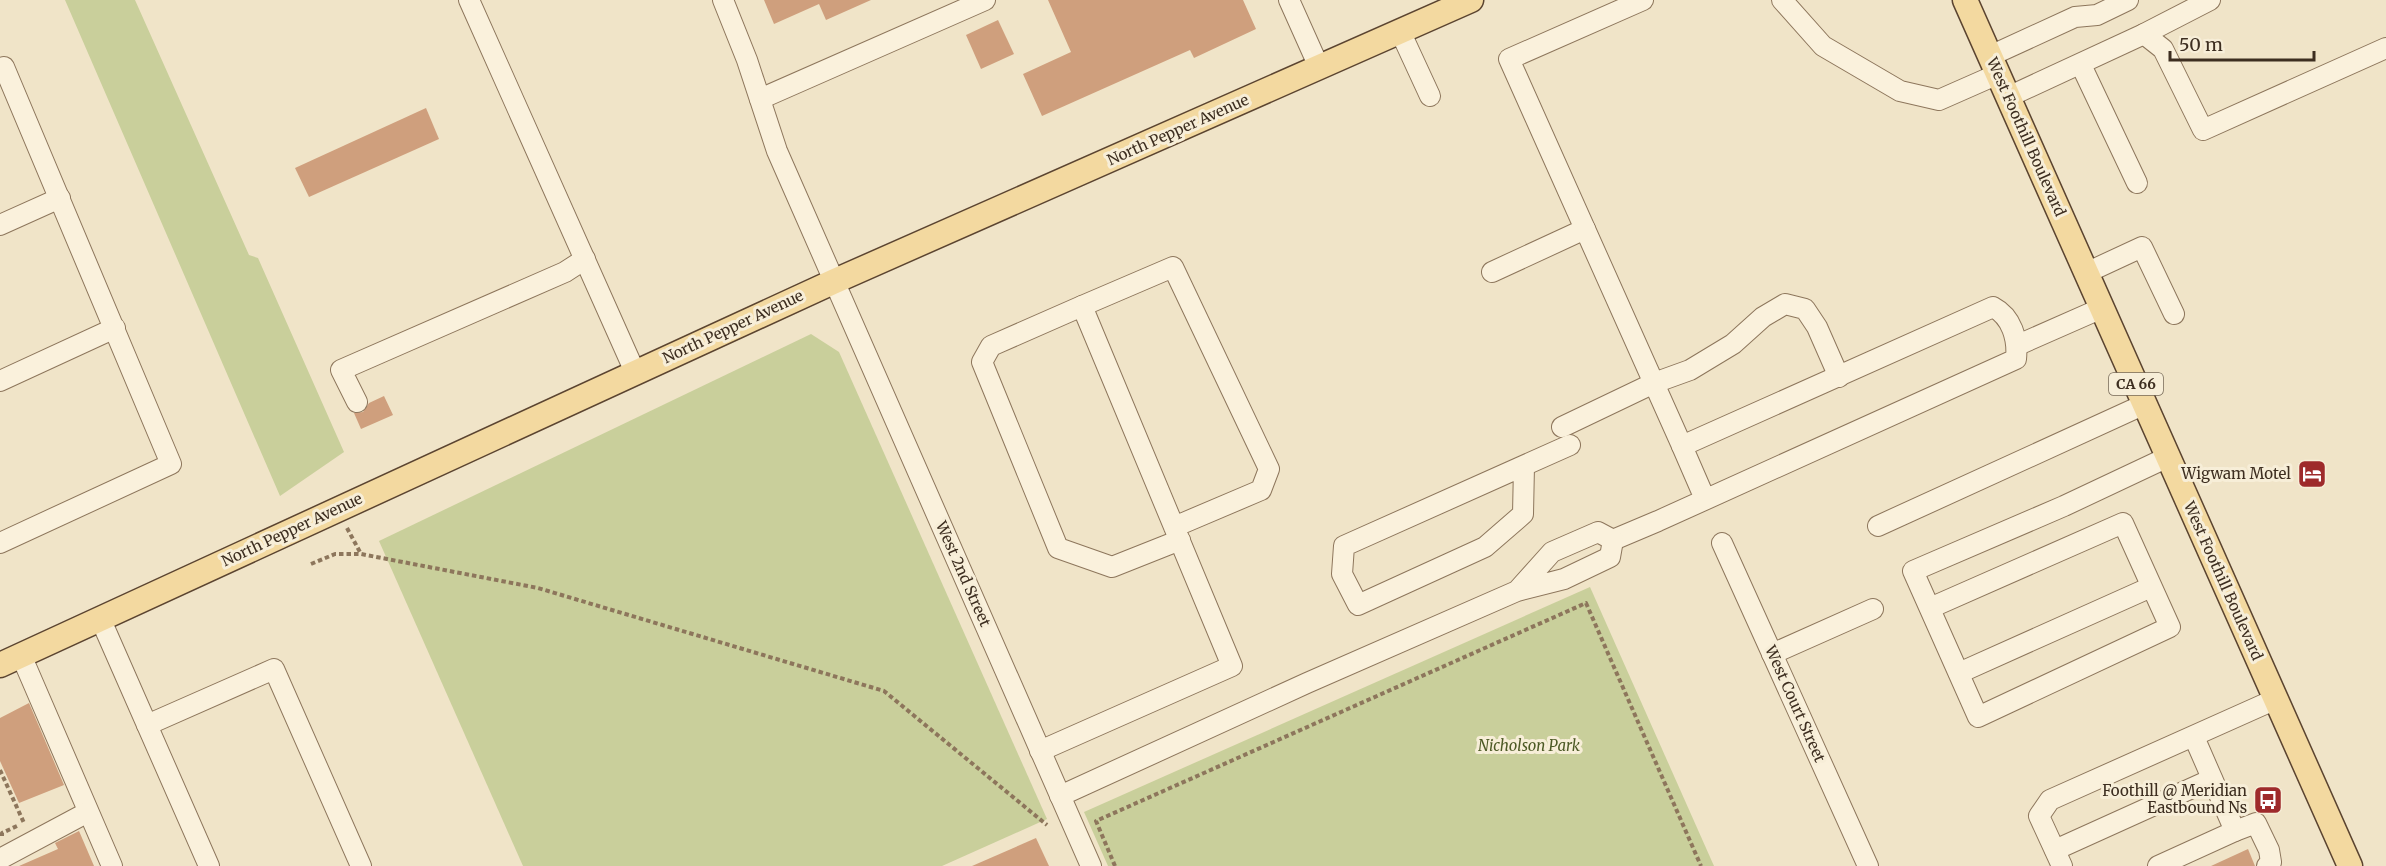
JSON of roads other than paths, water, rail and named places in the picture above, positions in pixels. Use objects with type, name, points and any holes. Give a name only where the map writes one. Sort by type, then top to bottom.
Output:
[{"type":"main road","name":"North Pepper Avenue","points":[[10,660],[835,281],[1471,0]]},
{"type":"main road","name":"West Foothill Boulevard","points":[[1965,0],[2350,866]]},
{"type":"street","points":[[469,0],[635,372]]},
{"type":"street","name":"West 2nd Street","points":[[723,0],[777,151],[1091,866]]},
{"type":"street","points":[[760,99],[985,0]]},
{"type":"street","points":[[1289,0],[1319,67]]},
{"type":"street","points":[[1643,0],[1509,59],[1705,499]]},
{"type":"street","points":[[1782,0],[1823,46],[1900,91],[1939,100],[1994,65],[2072,8],[2097,15],[2128,0]]},
{"type":"street","points":[[2008,97],[2211,0]]},
{"type":"street","points":[[1400,32],[1430,96]]},
{"type":"street","points":[[2144,34],[2163,49],[2203,130],[2386,48]]},
{"type":"street","points":[[2080,64],[2137,183]]},
{"type":"street","points":[[0,69],[4,67],[116,328],[171,464],[0,543]]},
{"type":"street","points":[[0,225],[60,198]]},
{"type":"street","points":[[1492,272],[1585,230]]},
{"type":"street","points":[[2086,273],[2142,247],[2174,314]]},
{"type":"street","points":[[357,402],[341,370],[565,272],[585,259]]},
{"type":"street","points":[[1173,267],[1269,469],[1261,490],[1112,567],[1058,548],[982,363],[991,346],[1082,306],[1173,267]]},
{"type":"street","points":[[1562,427],[1654,383],[1698,365],[1733,344],[1763,317],[1785,304],[1805,309],[1817,327],[1839,377]]},
{"type":"street","points":[[1040,751],[1232,666],[1082,306]]},
{"type":"street","points":[[1614,540],[2016,359],[2018,345],[2004,313],[1993,307],[1682,446]]},
{"type":"street","points":[[2018,345],[2102,308]]},
{"type":"street","points":[[0,381],[116,328]]},
{"type":"street","points":[[1878,526],[2145,404]]},
{"type":"street","points":[[1524,466],[1523,514],[1485,547],[1358,605],[1342,574],[1344,546],[1524,466],[1570,446]]},
{"type":"street","points":[[1930,608],[2123,523],[2170,627],[1978,717],[1913,571],[2064,506],[2168,457]]},
{"type":"street","points":[[1516,591],[1552,552],[1598,532],[1614,540]]},
{"type":"street","points":[[1060,796],[1306,683],[1516,591],[1564,579],[1610,557],[1614,540]]},
{"type":"street","name":"West Court Street","points":[[1722,543],[1868,866]]},
{"type":"street","points":[[1959,673],[2151,587]]},
{"type":"street","points":[[1772,654],[1873,609]]},
{"type":"street","points":[[100,618],[209,866]]},
{"type":"street","points":[[10,660],[88,812],[112,866]]},
{"type":"street","points":[[147,725],[274,669],[361,866]]},
{"type":"street","points":[[2212,779],[2058,858],[2040,816],[2050,800],[2276,699]]},
{"type":"street","points":[[2193,737],[2235,831]]},
{"type":"street","points":[[1,853],[88,812]]},
{"type":"street","points":[[2170,864],[2235,831],[2256,823],[2270,850],[2271,862],[2267,866]]},
{"type":"place","name":"Wigwam Motel","points":[[2312,474]]},
{"type":"place","name":"Foothill @ Meridian Eastbound Ns","points":[[2268,800]]},
{"type":"park label","name":"Nicholson Park","points":[[1529,746]]}]
